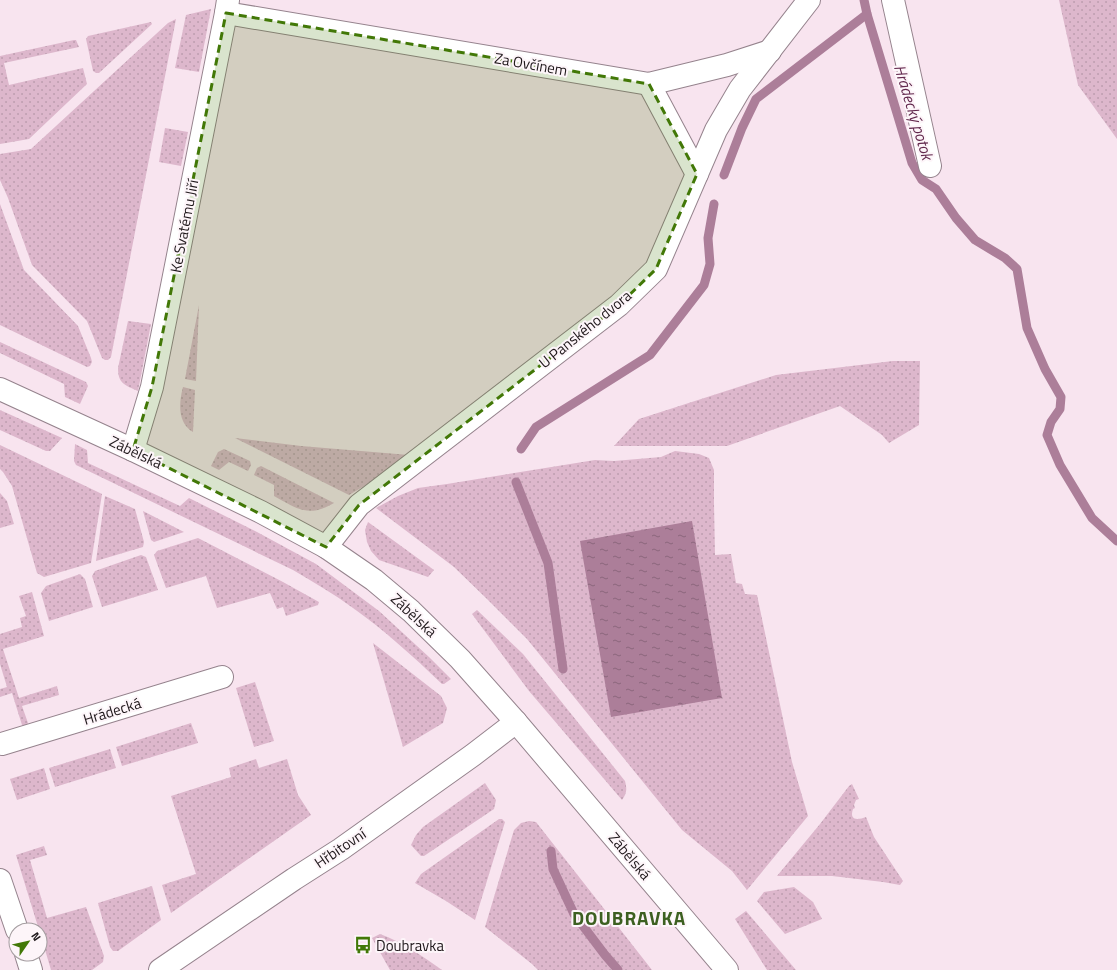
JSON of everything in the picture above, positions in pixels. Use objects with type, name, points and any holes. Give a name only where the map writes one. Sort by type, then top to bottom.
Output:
[{"type":"street","points":[[770,51],[809,0]]},
{"type":"street","points":[[893,0],[930,166]]},
{"type":"street","name":"Za Ovčínem","points":[[227,7],[649,84],[727,65],[770,51]]},
{"type":"street","name":"Ke Svatému Jiří","points":[[133,450],[152,387],[227,7]]},
{"type":"street","name":"U Panského dvora","points":[[326,547],[359,505],[619,305],[656,269],[716,130],[740,89],[770,51]]},
{"type":"street","points":[[649,84],[697,174]]},
{"type":"street","name":"Zábělská","points":[[0,389],[133,450],[261,512],[326,547],[374,580],[411,611],[460,659],[516,722],[727,970]]},
{"type":"street","name":"Hrádecká","points":[[1,742],[222,678]]},
{"type":"street","name":"Hřbitovní","points":[[160,970],[341,849],[473,755],[516,722]]},
{"type":"street","points":[[0,880],[14,922]]},
{"type":"highlighted area","points":[[226,13],[649,84],[697,174],[656,269],[619,305],[359,505],[326,547],[133,450],[152,387]]},
{"type":"shaded area","points":[[1059,0],[1117,0],[1117,139],[1078,85]]},
{"type":"shaded area","points":[[211,9],[199,72],[175,68],[186,15]]},
{"type":"shaded area","points":[[176,19],[111,357],[108,360],[105,360],[102,358],[87,321],[32,265],[0,180],[0,154],[31,149],[168,23]]},
{"type":"shaded area","points":[[151,22],[152,24],[99,73],[93,71],[86,39],[88,36]]},
{"type":"shaded area","points":[[76,40],[79,47],[4,63],[9,85],[83,68],[87,84],[29,139],[0,144],[0,56]]},
{"type":"shaded area","points":[[165,128],[188,132],[181,166],[159,162]]},
{"type":"shaded area","points":[[0,204],[24,270],[78,326],[91,358],[92,362],[90,366],[87,367],[0,325]]},
{"type":"shaded area","points":[[199,305],[196,381],[185,379]]},
{"type":"shaded area","points":[[128,321],[151,324],[138,391],[123,383],[119,378],[118,373]]},
{"type":"shaded area","points":[[0,342],[86,382],[88,386],[80,404],[65,397],[64,384],[0,353]]},
{"type":"shaded area","points":[[893,361],[920,361],[919,425],[889,443],[882,435],[840,406],[727,446],[614,446],[639,419],[776,375]]},
{"type":"shaded area","points":[[183,387],[195,390],[193,432],[184,423],[180,412]]},
{"type":"shaded area","points":[[0,410],[62,438],[50,451],[46,451],[0,430]]},
{"type":"shaded area","points":[[235,438],[301,446],[409,455],[400,465],[349,495]]},
{"type":"shaded area","points":[[75,444],[87,450],[88,463],[180,506],[189,498],[316,564],[379,611],[451,679],[442,684],[399,644],[365,616],[293,570],[76,465],[74,461]]},
{"type":"shaded area","points":[[0,445],[102,494],[91,563],[44,577],[37,573],[12,486],[0,469]]},
{"type":"shaded area","points":[[224,449],[250,461],[251,465],[248,471],[229,462],[219,470],[211,466],[218,452]]},
{"type":"shaded area","points":[[675,451],[699,454],[709,458],[714,470],[715,555],[731,554],[736,583],[742,584],[745,594],[757,595],[792,762],[808,816],[747,890],[732,871],[682,830],[527,639],[454,567],[376,508],[398,496],[418,488],[595,460],[614,461],[661,457]]},
{"type":"shaded area","points":[[261,466],[334,503],[325,508],[310,511],[290,505],[274,496],[274,485],[254,475],[257,468]]},
{"type":"shaded area","points":[[0,493],[7,501],[14,524],[0,528]]},
{"type":"shaded area","points":[[105,496],[135,509],[144,542],[143,547],[96,561]]},
{"type":"shaded area","points":[[143,511],[184,532],[154,542],[151,540]]},
{"type":"shaded area","points":[[368,522],[434,570],[428,577],[379,560],[371,551],[367,542],[365,530]]},
{"type":"shaded area","points":[[198,538],[319,602],[318,605],[286,616],[283,607],[277,609],[270,593],[217,608],[206,576],[166,588],[154,555],[157,551]]},
{"type":"shaded area","points":[[141,555],[146,557],[158,590],[102,607],[92,576],[95,571]]},
{"type":"shaded area","points":[[80,574],[85,579],[93,607],[49,621],[41,593],[46,586]]},
{"type":"shaded area","points":[[32,592],[44,636],[3,649],[19,698],[57,686],[59,695],[22,706],[28,723],[27,725],[22,725],[12,693],[0,697],[0,689],[7,687],[0,664],[0,634],[22,627],[20,618],[26,616],[19,596]]},
{"type":"shaded area","points":[[477,610],[523,654],[625,781],[626,791],[622,800],[529,691],[472,614]]},
{"type":"shaded area","points":[[373,643],[441,696],[447,708],[443,723],[403,747]]},
{"type":"shaded area","points":[[255,682],[274,741],[254,747],[236,688]]},
{"type":"shaded area","points":[[191,723],[198,743],[122,766],[116,747]]},
{"type":"shaded area","points":[[110,749],[116,768],[55,787],[49,768]]},
{"type":"shaded area","points":[[256,759],[259,768],[287,759],[298,795],[311,815],[171,913],[162,885],[196,874],[171,796],[231,777],[229,768]]},
{"type":"shaded area","points":[[44,768],[50,789],[17,800],[10,779]]},
{"type":"shaded area","points":[[485,783],[496,800],[494,809],[424,856],[421,856],[411,845],[416,835],[423,827]]},
{"type":"shaded area","points":[[852,784],[859,799],[856,800],[852,816],[855,819],[866,817],[874,837],[903,881],[900,885],[832,876],[777,876],[849,786]]},
{"type":"shaded area","points":[[499,819],[502,819],[505,822],[475,920],[415,883],[421,874]]},
{"type":"shaded area","points":[[529,821],[536,822],[652,970],[538,970],[485,927],[514,830],[521,823]]},
{"type":"shaded area","points":[[44,846],[47,855],[30,860],[47,918],[86,907],[104,956],[103,962],[92,970],[51,970],[48,960],[48,922],[37,922],[16,855]]},
{"type":"shaded area","points":[[152,886],[161,920],[118,951],[113,951],[110,947],[98,903]]},
{"type":"shaded area","points":[[794,887],[813,902],[822,919],[785,934],[757,901],[764,892]]},
{"type":"shaded area","points":[[746,911],[796,970],[767,970],[735,919]]},
{"type":"shaded area","points":[[380,934],[404,945],[442,970],[390,970],[372,938]]},
{"type":"water","points":[[692,521],[722,698],[611,717],[580,541]]},
{"type":"waterway","name":"Hrádecký potok","points":[[864,0],[912,163],[922,180],[936,189],[956,218],[975,240],[1005,258],[1017,269],[1027,328],[1045,369],[1061,397],[1060,409],[1051,422],[1047,435],[1060,465],[1092,518],[1117,541]]},
{"type":"waterway","points":[[724,175],[742,128],[756,99],[867,14]]},
{"type":"waterway","points":[[521,449],[536,427],[650,355],[704,285],[710,264],[708,238],[714,204]]},
{"type":"waterway","points":[[516,482],[548,563],[563,669]]},
{"type":"waterway","points":[[551,851],[553,869],[574,914],[618,970]]},
{"type":"place","name":"Doubravka","points":[[363,945]]},
{"type":"district","name":"DOUBRAVKA","points":[[629,917]]}]
